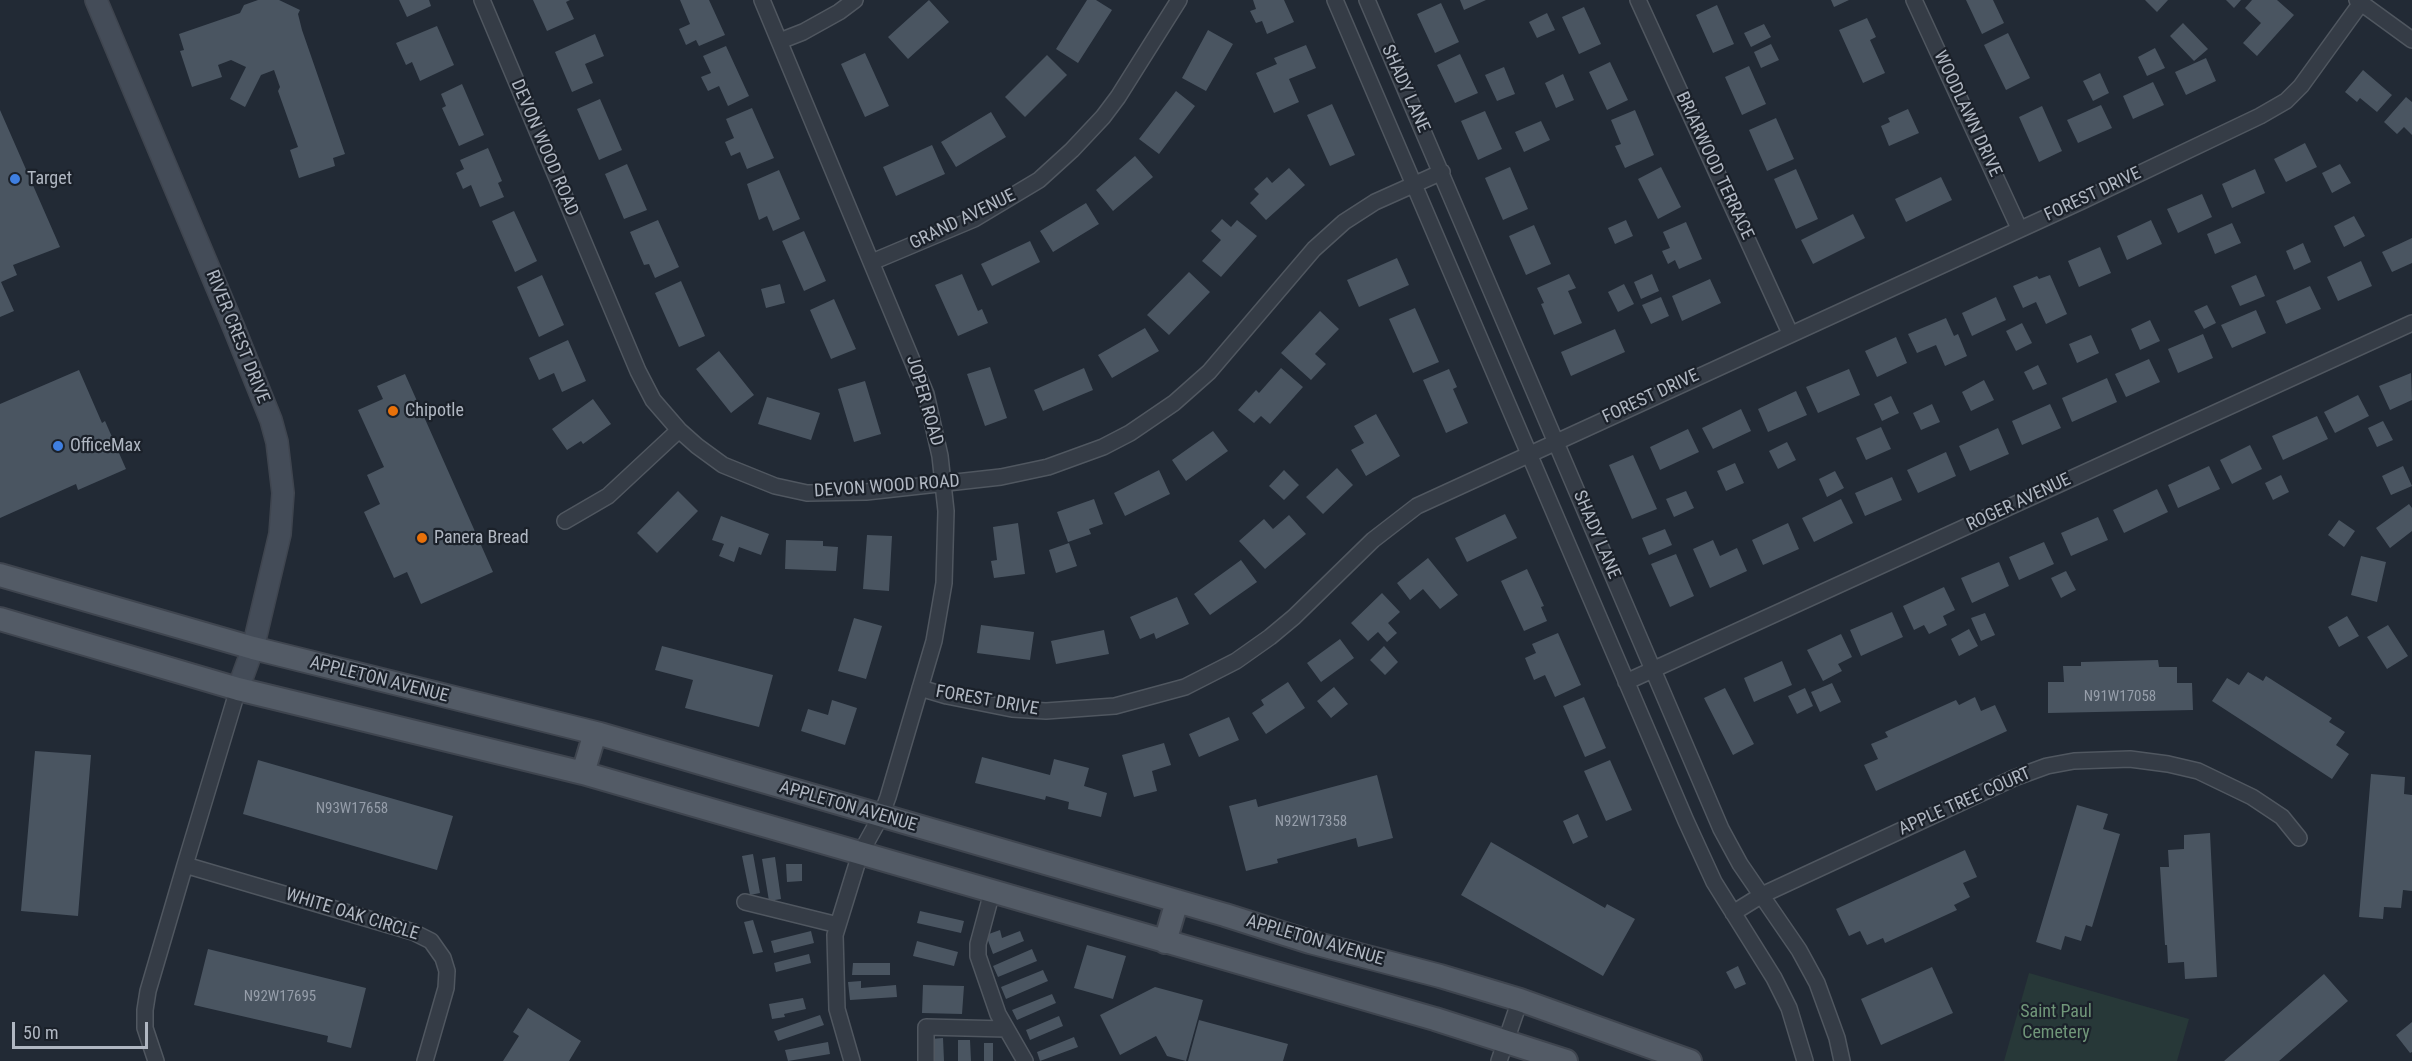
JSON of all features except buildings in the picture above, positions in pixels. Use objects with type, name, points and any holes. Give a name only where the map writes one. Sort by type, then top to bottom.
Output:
[{"type":"main road","name":"APPLETON AVENUE","points":[[0,575],[253,648],[595,733],[1310,942],[1410,967],[1520,1000],[1690,1061]]},
{"type":"main road","points":[[0,619],[238,688],[583,773],[1165,942],[1502,1051],[1566,1061]]},
{"type":"main road","points":[[583,773],[595,733]]},
{"type":"main road","points":[[1165,942],[1176,901]]},
{"type":"street","name":"RIVER CREST DRIVE","points":[[96,0],[234,328],[271,420],[277,442],[283,493],[280,534],[253,648],[238,688]]},
{"type":"street","name":"DEVON WOOD ROAD","points":[[482,0],[638,371],[653,400],[679,430],[723,465],[775,486],[807,493],[866,492],[1001,477],[1048,466],[1102,447],[1130,433],[1174,403],[1209,372],[1314,249],[1344,222],[1376,202],[1442,172]]},
{"type":"street","name":"JOPER ROAD","points":[[762,0],[926,394],[938,446],[943,484],[946,541],[944,582],[934,641],[881,816],[860,854],[838,925],[834,947],[837,1009],[852,1061]]},
{"type":"street","points":[[780,41],[812,27],[855,0]]},
{"type":"street","name":"GRAND AVENUE","points":[[872,262],[974,219],[1039,180],[1103,117],[1179,0]]},
{"type":"street","name":"SHADY LANE","points":[[1335,0],[1690,831],[1714,882],[1774,978],[1789,1008],[1805,1061]]},
{"type":"street","name":"SHADY LANE","points":[[1367,0],[1721,829],[1740,864],[1799,950],[1817,983],[1837,1038],[1842,1061]]},
{"type":"street","name":"BRIARWOOD TERRACE","points":[[1638,0],[1790,333]]},
{"type":"street","name":"WOODLAWN DRIVE","points":[[1914,0],[2019,228]]},
{"type":"street","points":[[2359,1],[2412,40]]},
{"type":"street","name":"FOREST DRIVE","points":[[920,688],[1001,707],[1046,711],[1115,706],[1185,687],[1236,661],[1270,637],[1399,518],[1417,506],[1556,440],[2124,181],[2260,116],[2286,101],[2301,86],[2359,1]]},
{"type":"street","name":"ROGER AVENUE","points":[[1626,682],[2412,323]]},
{"type":"street","points":[[565,521],[608,496],[679,430]]},
{"type":"street","points":[[156,1061],[145,1029],[145,1010],[150,985],[238,688]]},
{"type":"street","name":"APPLE TREE COURT","points":[[1732,913],[1762,895],[2014,778],[2047,766],[2074,761],[2130,759],[2198,771],[2253,797],[2282,817],[2299,838]]},
{"type":"street","name":"WHITE OAK CIRCLE","points":[[185,865],[413,932],[430,941],[443,958],[447,971],[446,988],[425,1061]]},
{"type":"street","points":[[992,892],[978,944],[978,956],[1006,1029],[1024,1061]]},
{"type":"street","points":[[745,902],[838,925]]},
{"type":"street","points":[[1502,1051],[1520,1000]]},
{"type":"street","points":[[926,1061],[926,1027],[1006,1029]]},
{"type":"green space","name":"Saint Paul Cemetery","points":[[2029,973],[2189,1019],[2177,1061],[2004,1061]]},
{"type":"place","name":"Target","points":[[15,179]]},
{"type":"place","name":"Chipotle","points":[[393,411]]},
{"type":"place","name":"OfficeMax","points":[[58,446]]},
{"type":"place","name":"Panera Bread","points":[[422,538]]}]
